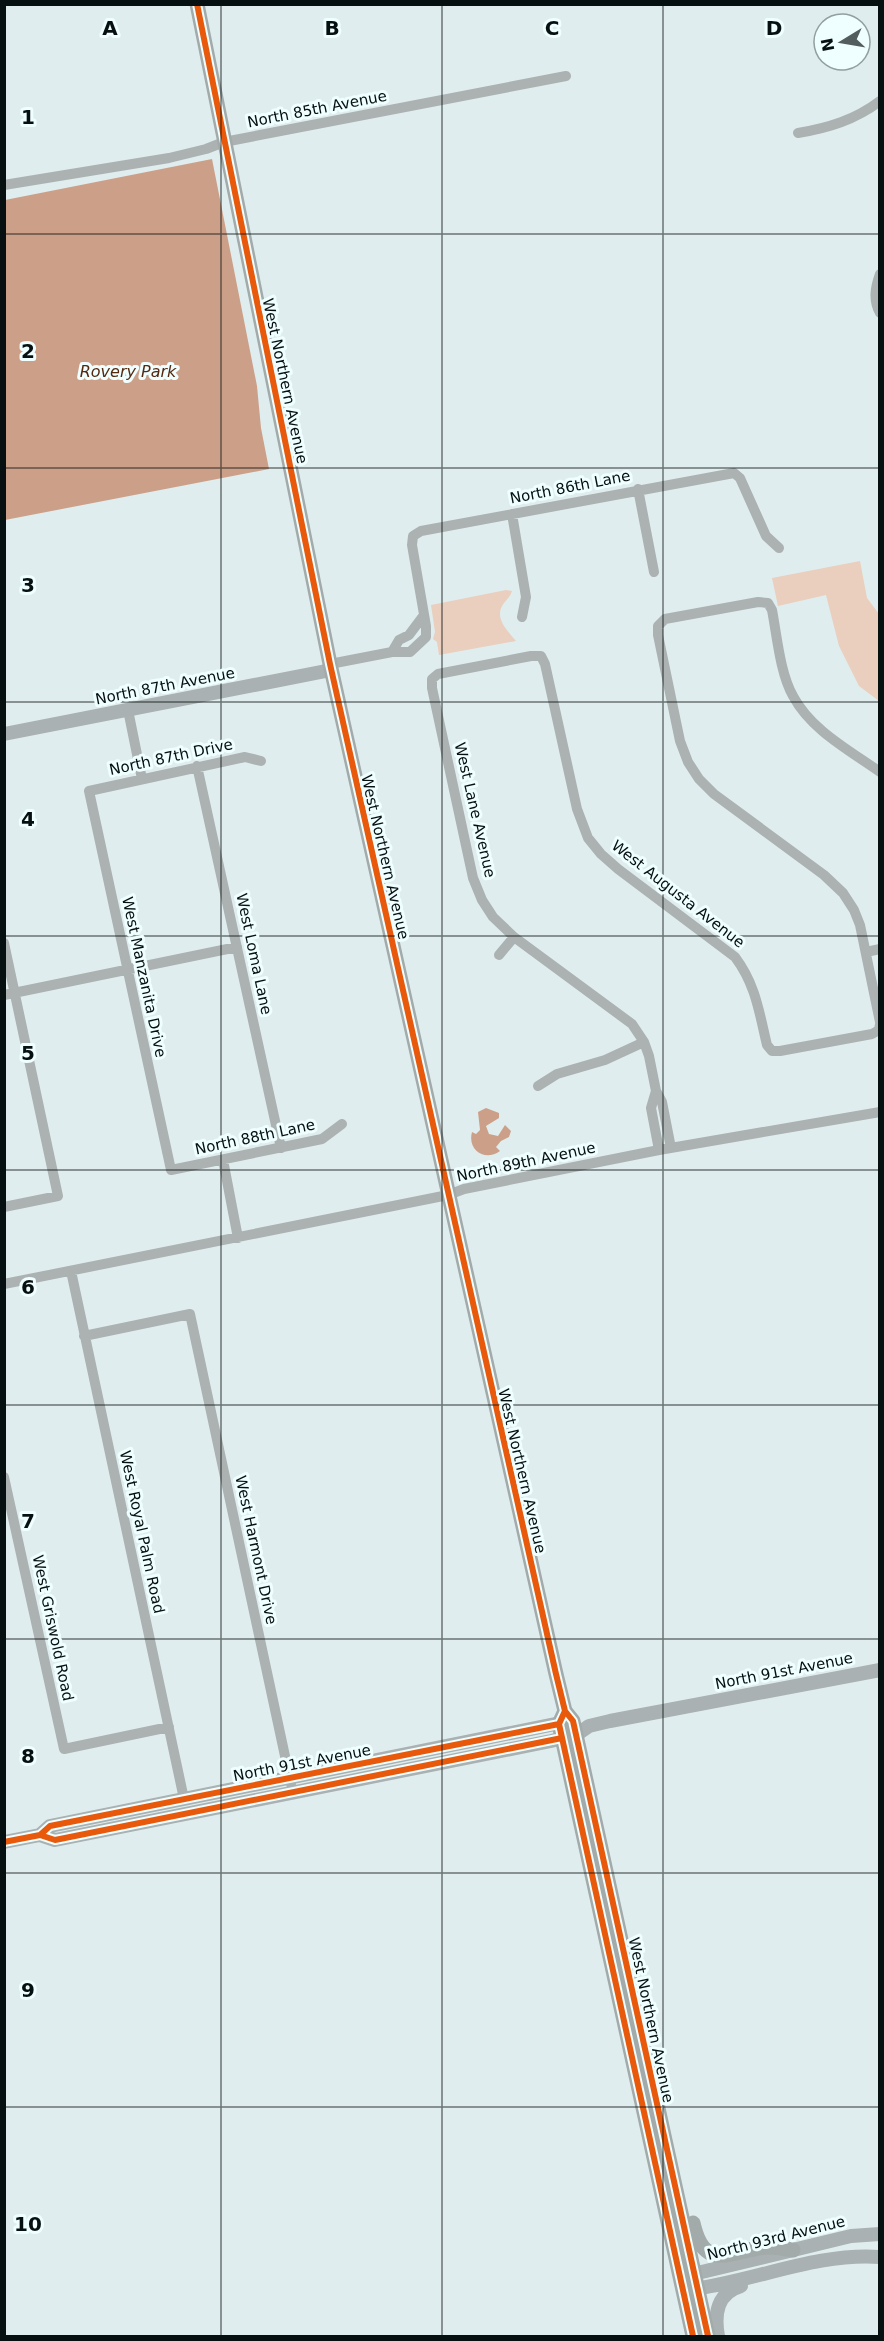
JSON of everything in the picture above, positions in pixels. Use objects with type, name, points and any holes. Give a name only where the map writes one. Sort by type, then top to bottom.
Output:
[{"type":"main road","name":"West Northern Avenue","points":[[197,4],[331,667],[567,1726],[688,2283],[708,2337]]},
{"type":"main road","name":"North 87th Avenue","points":[[4,734],[331,667]]},
{"type":"main road","name":"North 91st Avenue","points":[[4,1842],[40,1835],[55,1840],[118,1827],[435,1749],[567,1726],[589,1726],[879,1670]]},
{"type":"main road","name":"North 91st Avenue","points":[[40,1835],[50,1826],[184,1799],[357,1780],[567,1726]]},
{"type":"main road","points":[[357,1780],[384,1768],[426,1759],[434,1755],[435,1749]]},
{"type":"main road","points":[[118,1827],[139,1816],[174,1808],[184,1799]]},
{"type":"main road","name":"West Northern Avenue","points":[[627,2003],[671,2168],[688,2283],[693,2337]]},
{"type":"main road","points":[[671,2168],[690,2209],[697,2240],[708,2252],[720,2256],[768,2247],[793,2250]]},
{"type":"main road","name":"North 93rd Avenue","points":[[688,2283],[793,2250],[851,2236],[879,2234]]},
{"type":"main road","points":[[688,2283],[711,2288],[796,2267],[854,2257],[879,2257]]},
{"type":"main road","points":[[718,2337],[716,2313],[718,2305],[726,2294],[740,2287],[777,2278],[796,2267]]},
{"type":"street","name":"North 85th Avenue","points":[[4,185],[168,158],[224,142],[566,76]]},
{"type":"street","points":[[798,134],[826,128],[851,119],[879,101]]},
{"type":"street","points":[[879,274],[875,290],[879,313]]},
{"type":"street","name":"North 86th Lane","points":[[424,615],[412,545],[413,536],[421,531],[638,489],[734,473],[740,478],[766,536],[779,548]]},
{"type":"street","points":[[638,489],[654,572]]},
{"type":"street","points":[[512,514],[526,597],[522,617]]},
{"type":"street","points":[[879,772],[816,726],[800,707],[787,682],[772,610],[768,603],[758,602],[665,620],[658,626],[680,741],[688,762],[699,779],[714,794],[824,875],[843,893],[860,925],[879,1030]]},
{"type":"street","points":[[392,652],[399,640],[409,635],[424,615]]},
{"type":"street","points":[[409,635],[419,646],[426,637],[424,615]]},
{"type":"street","name":"North 87th Avenue","points":[[331,667],[392,652],[410,652],[419,646]]},
{"type":"street","name":"West Lane Avenue","points":[[541,656],[438,674],[432,679],[432,688],[473,878],[482,900],[493,917],[514,937],[619,1013],[632,1024],[645,1041],[656,1091],[662,1102],[671,1148]]},
{"type":"street","name":"West Augusta Avenue","points":[[541,656],[545,664],[577,809],[588,838],[601,854],[618,868],[735,957],[746,971],[754,987],[767,1045],[772,1051],[872,1034],[879,1030]]},
{"type":"street","points":[[128,710],[142,779]]},
{"type":"street","name":"North 87th Drive","points":[[88,791],[245,757],[261,760]]},
{"type":"street","name":"West Loma Lane","points":[[197,766],[281,1148]]},
{"type":"street","name":"West Manzanita Drive","points":[[88,791],[171,1170]]},
{"type":"street","points":[[499,955],[514,937]]},
{"type":"street","points":[[4,943],[10,994],[58,1196],[4,1207]]},
{"type":"street","points":[[10,994],[237,947]]},
{"type":"street","points":[[866,952],[879,949]]},
{"type":"street","points":[[538,1086],[557,1074],[605,1060],[645,1041]]},
{"type":"street","name":"West Lane Avenue","points":[[656,1091],[651,1108],[659,1150]]},
{"type":"street","name":"North 89th Avenue","points":[[4,1284],[238,1238],[659,1150],[879,1112]]},
{"type":"street","name":"North 88th Lane","points":[[171,1170],[322,1140],[342,1124]]},
{"type":"street","points":[[223,1160],[238,1238]]},
{"type":"street","name":"West Royal Palm Road","points":[[71,1271],[184,1799]]},
{"type":"street","name":"West Harmont Drive","points":[[84,1336],[190,1314],[291,1786]]},
{"type":"street","name":"West Griswold Road","points":[[4,1477],[64,1749],[169,1727]]},
{"type":"shaded area","points":[[860,561],[867,598],[879,614],[879,701],[859,686],[839,646],[826,595],[778,606],[772,578]]},
{"type":"shaded area","points":[[506,590],[512,591],[500,613],[502,623],[516,641],[439,655],[437,642],[433,639],[435,632],[431,605]]},
{"type":"water","name":"Rovery Park","points":[[212,159],[257,386],[261,428],[269,469],[5,520],[5,200]]},
{"type":"water","points":[[486,1108],[499,1113],[499,1118],[486,1126],[489,1134],[498,1136],[505,1125],[511,1131],[509,1137],[496,1147],[500,1151],[483,1155],[475,1149],[471,1138],[472,1132],[476,1134],[480,1130],[478,1112]]},
{"type":"cycle path","points":[[197,4],[330,664],[556,1674],[565,1711],[573,1721],[708,2336]]},
{"type":"cycle path","points":[[565,1711],[559,1724],[693,2336]]},
{"type":"cycle path","points":[[40,1835],[50,1826],[559,1724]]},
{"type":"cycle path","points":[[4,1842],[40,1835],[55,1840],[562,1738]]}]
